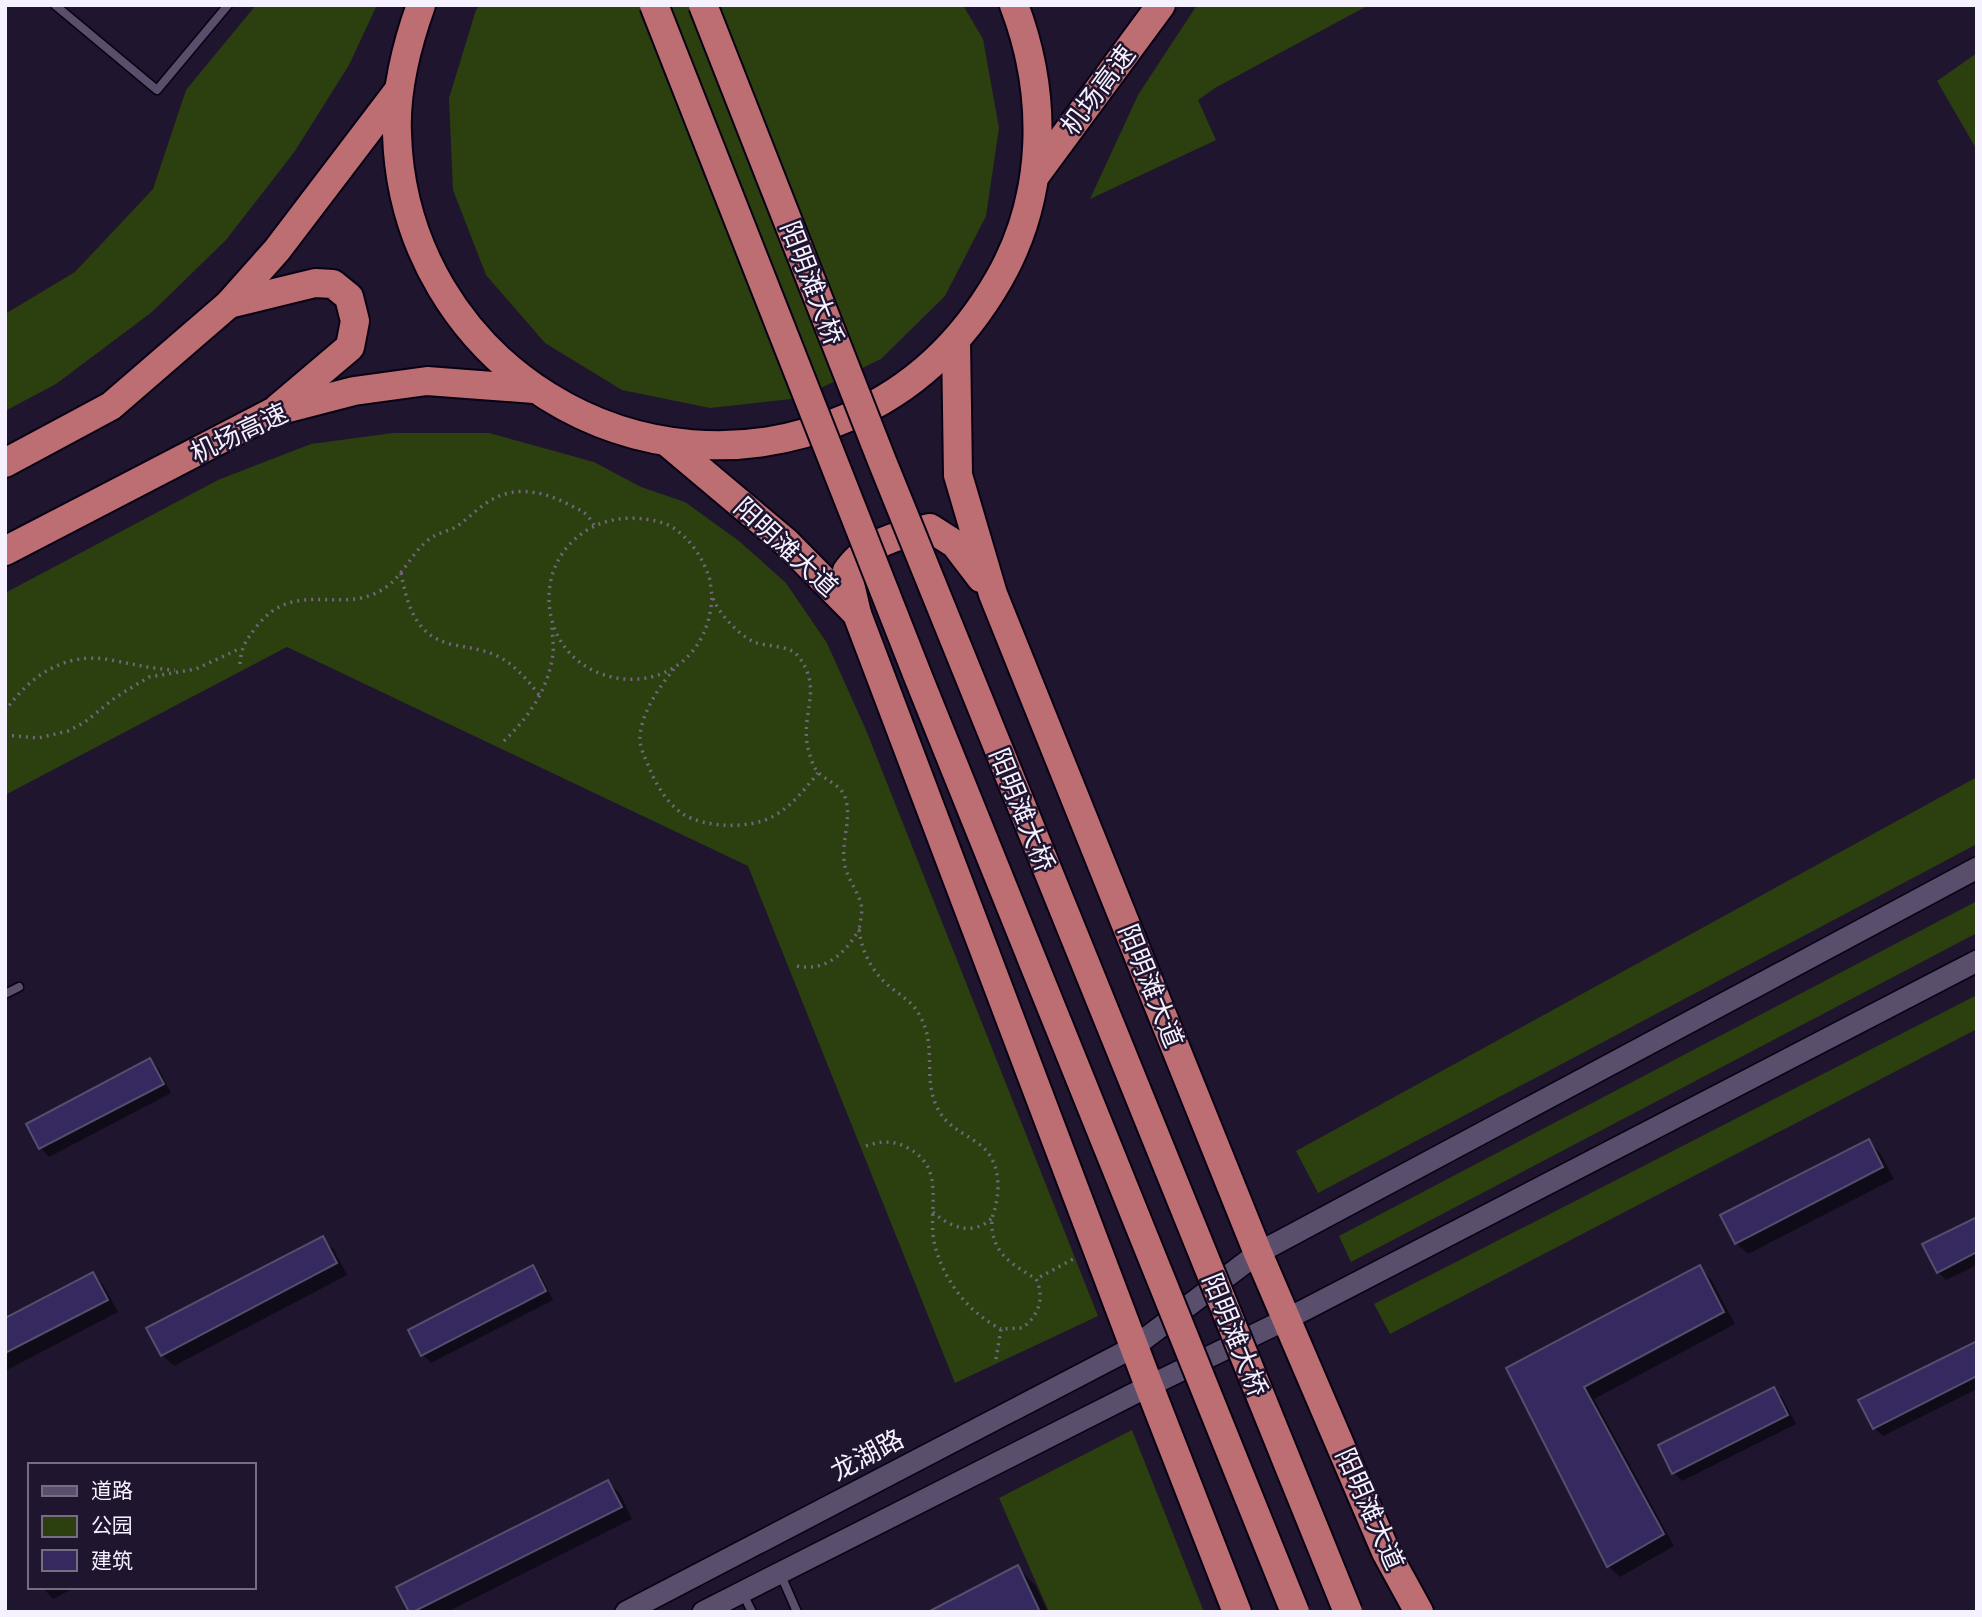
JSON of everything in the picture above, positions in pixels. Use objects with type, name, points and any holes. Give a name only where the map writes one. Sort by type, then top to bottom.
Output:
[{"type":"highway","points":[[421,5],[408,43],[398,91],[397,134],[401,177],[410,219],[425,259],[446,296],[471,331],[500,362],[534,389],[565,408],[632,435],[667,442],[720,447],[773,442],[824,428],[873,407],[917,377],[956,341],[985,304],[1007,264],[1025,221],[1035,176],[1039,129],[1035,81],[1026,35],[1014,5]]},
{"type":"highway","name":"阳明滩大桥","points":[[654,5],[914,666],[1294,1612]]},
{"type":"highway","name":"阳明滩大桥","points":[[703,5],[881,461],[1348,1612]]},
{"type":"highway","name":"机场高速","points":[[1035,176],[1161,5]]},
{"type":"highway","points":[[5,463],[111,406],[229,304],[277,250],[398,91]]},
{"type":"highway","points":[[229,304],[315,283],[333,285],[349,297],[355,321],[350,347],[273,412]]},
{"type":"highway","name":"阳明滩大道","points":[[956,341],[958,475],[993,594],[1258,1253],[1386,1552],[1419,1612]]},
{"type":"highway","name":"机场高速","points":[[5,551],[273,412],[354,391],[427,381],[534,389]]},
{"type":"highway","name":"阳明滩大道","points":[[667,442],[787,542],[857,614],[1237,1612]]},
{"type":"highway","points":[[857,614],[847,572],[858,555],[898,534],[930,528],[955,544],[993,594]]},
{"type":"highway","points":[[1194,1502],[1251,1612]]},
{"type":"highway","points":[[1386,1552],[1405,1612]]},
{"type":"main road","name":"龙湖路","points":[[626,1612],[1134,1347],[1258,1253],[1977,868]]},
{"type":"main road","points":[[703,1612],[1149,1386],[1287,1320],[1977,961]]},
{"type":"lane","points":[[55,5],[157,90],[228,5]]},
{"type":"lane","points":[[5,994],[19,987]]},
{"type":"lane","points":[[780,1573],[797,1612]]},
{"type":"lane","points":[[742,1592],[752,1612]]},
{"type":"path","points":[[5,735],[38,738],[68,731],[149,677],[205,666],[241,648],[261,621],[279,608],[297,600],[339,600],[366,596],[383,589],[401,573],[420,547],[434,536],[452,529],[488,502],[515,492],[547,494],[584,511],[594,525]]},
{"type":"path","points":[[504,741],[524,720],[540,696],[553,653],[553,620],[549,594],[555,568],[569,545],[594,525],[632,517],[649,519],[675,529],[690,543],[706,566],[712,598],[711,612],[694,651],[675,668],[658,691],[642,728],[640,744],[659,789],[683,814],[712,824],[752,823],[770,818],[790,805],[818,773]]},
{"type":"path","points":[[401,573],[412,617],[424,631],[438,640],[474,647],[504,660],[521,674],[540,696]]},
{"type":"path","points":[[712,598],[732,626],[748,639],[791,650],[797,654],[808,673],[812,687],[806,730],[810,755],[818,773],[838,788],[845,799],[847,814],[844,863],[860,903],[861,944],[870,964],[886,983],[915,1008],[926,1028],[930,1047],[932,1095],[940,1115],[954,1129],[981,1145],[992,1161],[999,1184],[997,1205],[992,1218],[993,1233],[999,1250],[1010,1264],[1035,1279],[1040,1287],[1041,1300],[1032,1320],[1022,1328],[1001,1329],[971,1307],[945,1274],[933,1236],[933,1178],[928,1164],[906,1146],[897,1143],[877,1142],[866,1146]]},
{"type":"path","points":[[553,620],[559,637],[576,659],[602,674],[634,679],[655,676],[675,668]]},
{"type":"path","points":[[240,664],[241,648]]},
{"type":"path","points":[[5,711],[25,685],[70,660],[102,659],[144,668],[184,670]]},
{"type":"path","points":[[797,966],[813,967],[829,962],[844,952],[859,930]]},
{"type":"path","points":[[932,1211],[949,1225],[962,1228],[979,1226],[992,1218]]},
{"type":"path","points":[[1035,1279],[1096,1247]]},
{"type":"path","points":[[996,1359],[1001,1329]]},
{"type":"green space","points":[[256,5],[377,5],[349,65],[295,151],[226,240],[152,312],[56,384],[5,411],[5,314],[75,272],[153,189],[186,90]]},
{"type":"green space","points":[[480,5],[963,5],[983,39],[999,128],[986,216],[945,296],[881,359],[800,398],[710,408],[622,390],[545,343],[486,275],[453,190],[449,98],[476,10]]},
{"type":"green space","points":[[1197,5],[1369,5],[1215,88],[1198,100],[1216,140],[1090,199],[1138,95]]},
{"type":"green space","points":[[1977,53],[1977,150],[1937,81]]},
{"type":"green space","points":[[393,433],[489,433],[594,462],[641,487],[685,502],[739,541],[786,583],[827,643],[866,730],[1098,1316],[955,1383],[748,866],[287,647],[5,795],[5,593],[218,480],[311,444]]},
{"type":"green space","points":[[1977,777],[1977,844],[1318,1193],[1296,1151]]},
{"type":"green space","points":[[1977,901],[1977,933],[1351,1262],[1339,1236]]},
{"type":"green space","points":[[1977,995],[1977,1029],[1390,1334],[1374,1304]]},
{"type":"green space","points":[[1132,1430],[1204,1612],[1049,1612],[999,1498]]},
{"type":"building","points":[[150,1058],[164,1084],[39,1149],[26,1124]]},
{"type":"building","points":[[1869,1139],[1883,1167],[1735,1244],[1720,1215]]},
{"type":"building","points":[[1977,1217],[1977,1252],[1937,1273],[1922,1244]]},
{"type":"building","points":[[323,1236],[337,1263],[161,1356],[146,1328]]},
{"type":"building","points":[[533,1265],[546,1291],[421,1356],[408,1330]]},
{"type":"building","points":[[1700,1265],[1724,1312],[1584,1387],[1664,1534],[1607,1567],[1506,1368]]},
{"type":"building","points":[[93,1272],[108,1300],[5,1353],[5,1318]]},
{"type":"building","points":[[1977,1341],[1977,1376],[1873,1429],[1858,1400]]},
{"type":"building","points":[[1774,1387],[1788,1415],[1672,1474],[1658,1445]]},
{"type":"building","points":[[608,1480],[622,1507],[409,1612],[396,1587]]},
{"type":"building","points":[[1018,1565],[1040,1612],[928,1612]]}]
